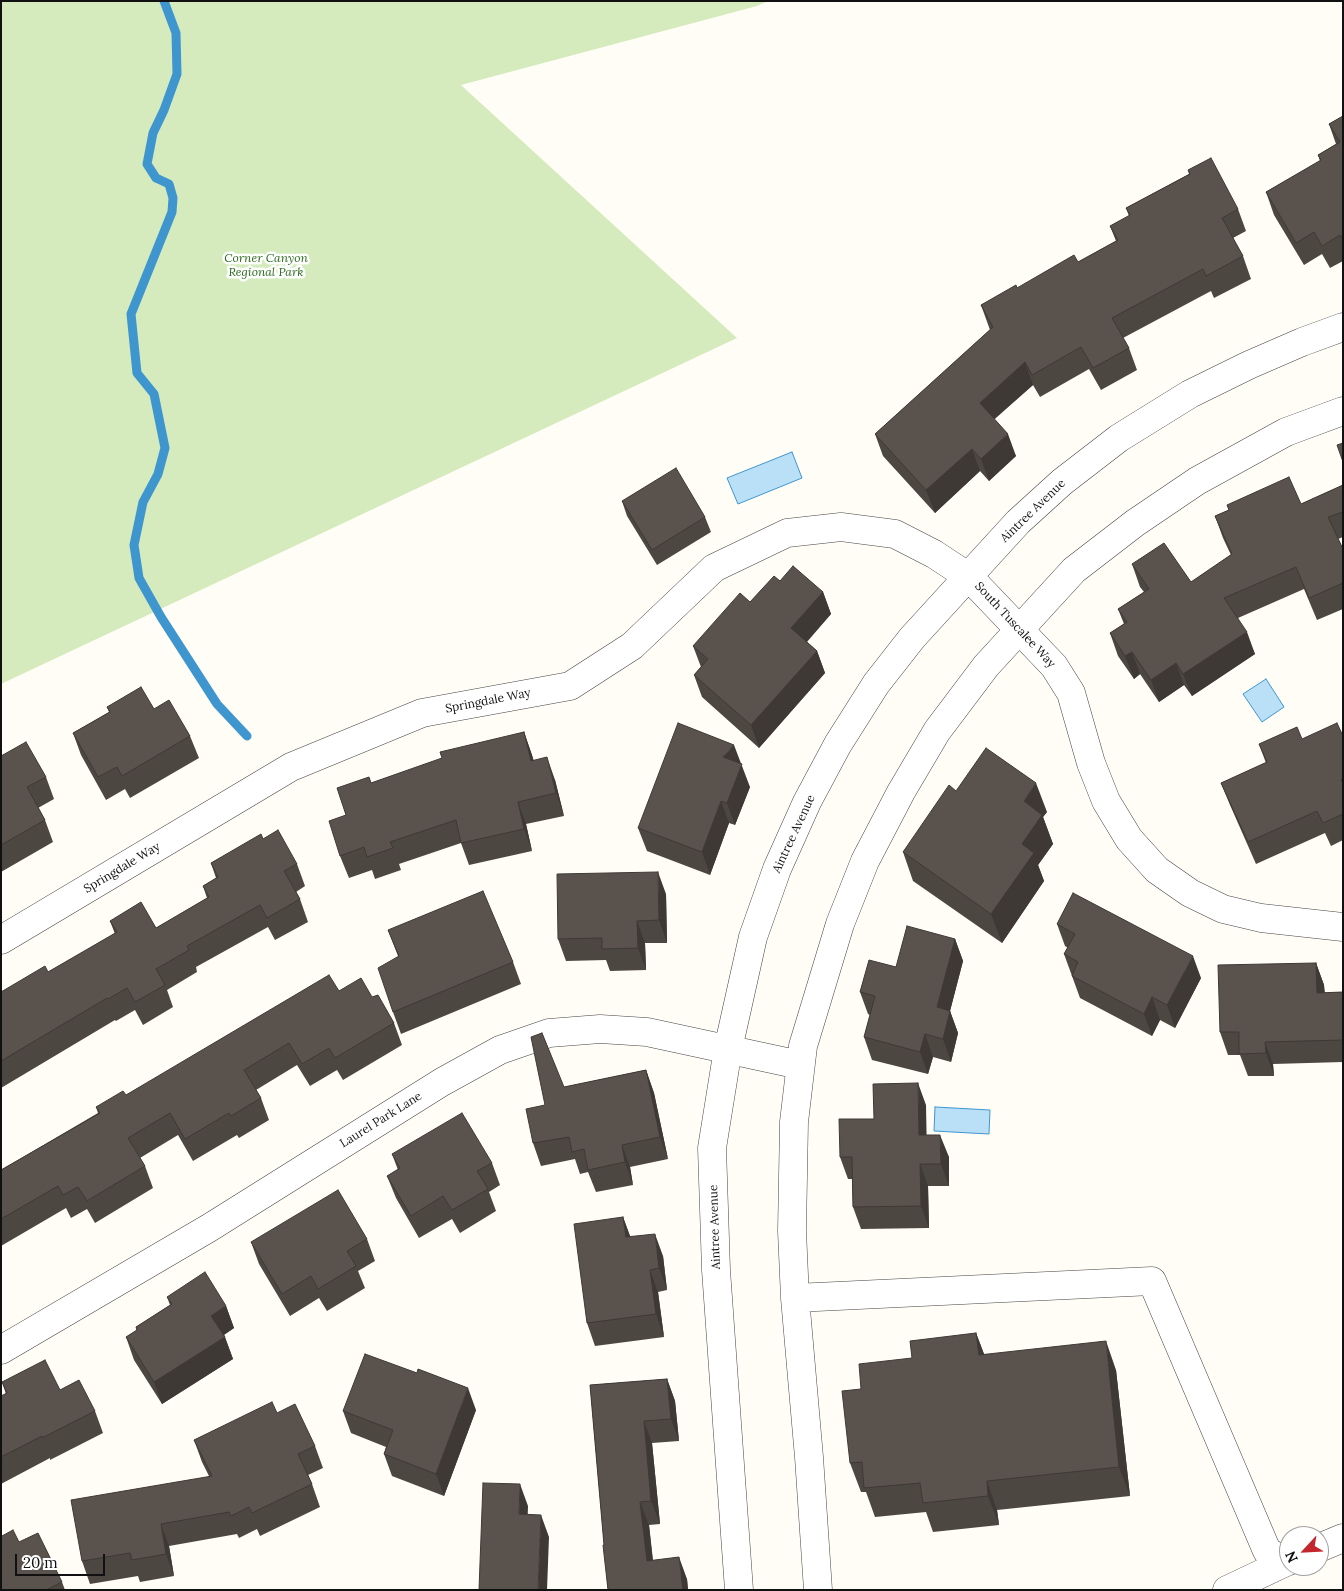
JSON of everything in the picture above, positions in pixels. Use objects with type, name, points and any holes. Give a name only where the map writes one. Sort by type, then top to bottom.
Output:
[{"type":"street","name":"Aintree Avenue","points":[[740,1590],[716,1270],[712,1148],[728,1049],[753,937],[777,869],[807,802],[838,744],[876,684],[912,638],[1018,522],[1062,482],[1119,438],[1190,394],[1249,365],[1343,326]]},
{"type":"street","points":[[818,1590],[795,1298],[792,1232],[794,1122],[800,1064],[805,1038],[840,924],[865,861],[901,792],[937,731],[986,666],[1074,570],[1135,523],[1197,481],[1286,432],[1343,411]]},
{"type":"street","name":"Springdale Way","points":[[1,940],[291,767],[422,713],[570,686],[632,646],[714,568],[786,533],[841,527],[895,534],[934,554],[969,577]]},
{"type":"street","name":"South Tuscalee Way","points":[[969,577],[1054,666],[1071,693],[1091,763],[1106,801],[1129,839],[1157,870],[1190,893],[1223,909],[1261,918],[1343,928]]},
{"type":"street","name":"Laurel Park Lane","points":[[1,1350],[209,1228],[442,1082],[500,1050],[549,1033],[600,1029],[647,1032],[800,1064]]},
{"type":"street","points":[[795,1298],[1152,1281],[1267,1551],[1279,1558]]},
{"type":"street","points":[[1329,1544],[1343,1538]]},
{"type":"street","points":[[1227,1590],[1279,1566]]},
{"type":"green space","name":"Corner Canyon Regional Park","points":[[1,1],[768,1],[757,6],[461,85],[737,338],[1,684]]},
{"type":"water","points":[[792,452],[802,478],[738,504],[727,478]]},
{"type":"water","points":[[1266,679],[1284,707],[1262,722],[1243,694]]},
{"type":"water","points":[[935,1107],[990,1110],[989,1134],[934,1131]]},
{"type":"building","points":[[1343,116],[1343,240],[1340,235],[1322,246],[1314,232],[1296,243],[1266,192],[1321,160],[1318,155],[1340,142],[1329,124]]},
{"type":"building","points":[[1211,158],[1238,209],[1222,218],[1243,256],[1206,276],[1203,269],[1112,318],[1129,348],[1093,368],[1081,347],[1032,375],[1025,362],[980,403],[1008,434],[981,459],[972,449],[926,490],[875,434],[993,327],[981,305],[1016,285],[1017,288],[1074,255],[1078,262],[1118,240],[1110,226],[1130,215],[1126,208],[1190,174],[1188,170]]},
{"type":"building","points":[[1343,443],[1343,462],[1337,445]]},
{"type":"building","points":[[676,468],[705,517],[652,550],[622,501]]},
{"type":"building","points":[[1289,477],[1301,504],[1343,485],[1343,512],[1328,517],[1343,549],[1343,583],[1309,598],[1296,567],[1224,598],[1247,632],[1183,674],[1176,663],[1151,680],[1132,652],[1125,656],[1110,633],[1127,622],[1118,609],[1149,589],[1132,564],[1164,543],[1191,582],[1232,554],[1215,516],[1229,510],[1227,505]]},
{"type":"building","points":[[793,566],[823,592],[791,628],[817,651],[751,725],[694,675],[708,659],[693,646],[740,593],[750,602],[774,576],[780,581]]},
{"type":"building","points":[[141,687],[154,709],[169,700],[190,736],[122,776],[117,767],[98,777],[73,733],[110,712],[107,707]]},
{"type":"building","points":[[678,723],[734,745],[723,757],[742,764],[727,803],[721,801],[702,852],[638,828]]},
{"type":"building","points":[[1337,723],[1343,736],[1343,779],[1341,780],[1343,783],[1343,814],[1323,823],[1317,811],[1248,842],[1221,783],[1267,762],[1259,744],[1297,727],[1302,739]]},
{"type":"building","points":[[524,732],[531,761],[547,757],[556,793],[518,802],[524,829],[461,843],[456,820],[390,842],[393,848],[367,857],[364,847],[340,856],[329,821],[346,815],[337,788],[369,777],[371,783],[442,758],[440,752]]},
{"type":"building","points":[[26,742],[46,777],[27,787],[45,820],[1,845],[1,756]]},
{"type":"building","points":[[986,748],[1036,783],[1024,801],[1042,815],[1022,844],[1034,853],[991,914],[903,852],[949,785],[956,791]]},
{"type":"building","points":[[278,830],[297,864],[284,871],[300,899],[267,918],[260,905],[187,946],[189,950],[156,969],[165,985],[135,1002],[127,988],[1,1061],[1,992],[45,966],[48,972],[117,932],[110,921],[141,902],[156,928],[209,897],[203,886],[218,877],[211,863],[261,834],[263,839]]},
{"type":"building","points":[[658,872],[659,920],[637,921],[638,948],[602,949],[602,938],[558,939],[557,874]]},
{"type":"building","points":[[483,891],[513,962],[393,1012],[378,968],[399,956],[388,930]]},
{"type":"building","points":[[1073,893],[1193,956],[1167,1005],[1152,997],[1144,1014],[1072,976],[1078,962],[1064,954],[1075,934],[1057,924]]},
{"type":"building","points":[[907,926],[955,939],[937,1007],[950,1011],[943,1039],[925,1034],[920,1052],[864,1037],[875,996],[860,992],[869,960],[896,967]]},
{"type":"building","points":[[1316,963],[1317,993],[1343,992],[1343,1040],[1265,1042],[1266,1053],[1239,1054],[1239,1032],[1220,1032],[1218,965]]},
{"type":"building","points":[[329,975],[339,991],[361,978],[372,997],[378,995],[394,1023],[335,1058],[329,1048],[302,1064],[289,1043],[244,1070],[261,1098],[231,1116],[229,1113],[185,1139],[170,1113],[128,1138],[145,1166],[87,1201],[78,1187],[63,1195],[58,1186],[1,1219],[1,1170],[100,1113],[96,1107],[123,1091],[126,1095]]},
{"type":"building","points":[[542,1033],[564,1087],[646,1070],[660,1137],[622,1145],[625,1162],[588,1170],[584,1149],[572,1152],[569,1137],[533,1143],[526,1109],[545,1105],[531,1037]]},
{"type":"building","points":[[918,1083],[919,1135],[940,1135],[941,1164],[920,1164],[921,1206],[853,1207],[852,1157],[840,1157],[839,1119],[874,1119],[873,1084]]},
{"type":"building","points":[[462,1113],[492,1163],[477,1171],[488,1189],[452,1210],[443,1196],[411,1216],[387,1176],[400,1168],[392,1154]]},
{"type":"building","points":[[338,1190],[367,1239],[347,1251],[356,1266],[318,1289],[311,1276],[282,1294],[251,1242]]},
{"type":"building","points":[[623,1217],[626,1237],[655,1234],[659,1268],[650,1270],[656,1314],[587,1323],[574,1224]]},
{"type":"building","points":[[205,1272],[226,1306],[211,1316],[225,1337],[154,1382],[126,1337],[137,1330],[136,1327],[172,1304],[167,1297]]},
{"type":"building","points":[[976,1333],[979,1355],[1106,1341],[1119,1467],[987,1481],[988,1496],[923,1503],[920,1483],[864,1488],[862,1462],[850,1463],[842,1391],[861,1389],[859,1364],[912,1358],[910,1341]]},
{"type":"building","points":[[365,1354],[417,1373],[418,1369],[468,1388],[436,1474],[384,1454],[393,1430],[343,1411]]},
{"type":"building","points":[[45,1360],[60,1390],[79,1380],[95,1411],[1,1457],[1,1396],[7,1393],[2,1382]]},
{"type":"building","points":[[667,1379],[671,1419],[644,1421],[651,1501],[640,1502],[647,1561],[679,1557],[683,1590],[608,1590],[590,1385]]},
{"type":"building","points":[[272,1402],[277,1413],[295,1404],[315,1446],[298,1454],[312,1484],[252,1513],[249,1507],[231,1516],[229,1512],[161,1524],[166,1554],[132,1560],[130,1553],[82,1561],[71,1500],[212,1476],[194,1440]]},
{"type":"building","points":[[483,1483],[520,1484],[519,1514],[541,1515],[538,1590],[479,1590]]},
{"type":"building","points":[[13,1530],[19,1542],[38,1533],[62,1582],[46,1590],[1,1590],[1,1535]]},
{"type":"waterway","points":[[164,1],[176,33],[177,74],[164,110],[153,133],[147,164],[156,178],[169,184],[173,198],[172,212],[131,314],[137,373],[154,394],[165,448],[158,474],[143,502],[134,545],[139,578],[161,617],[217,704],[247,736]]}]
